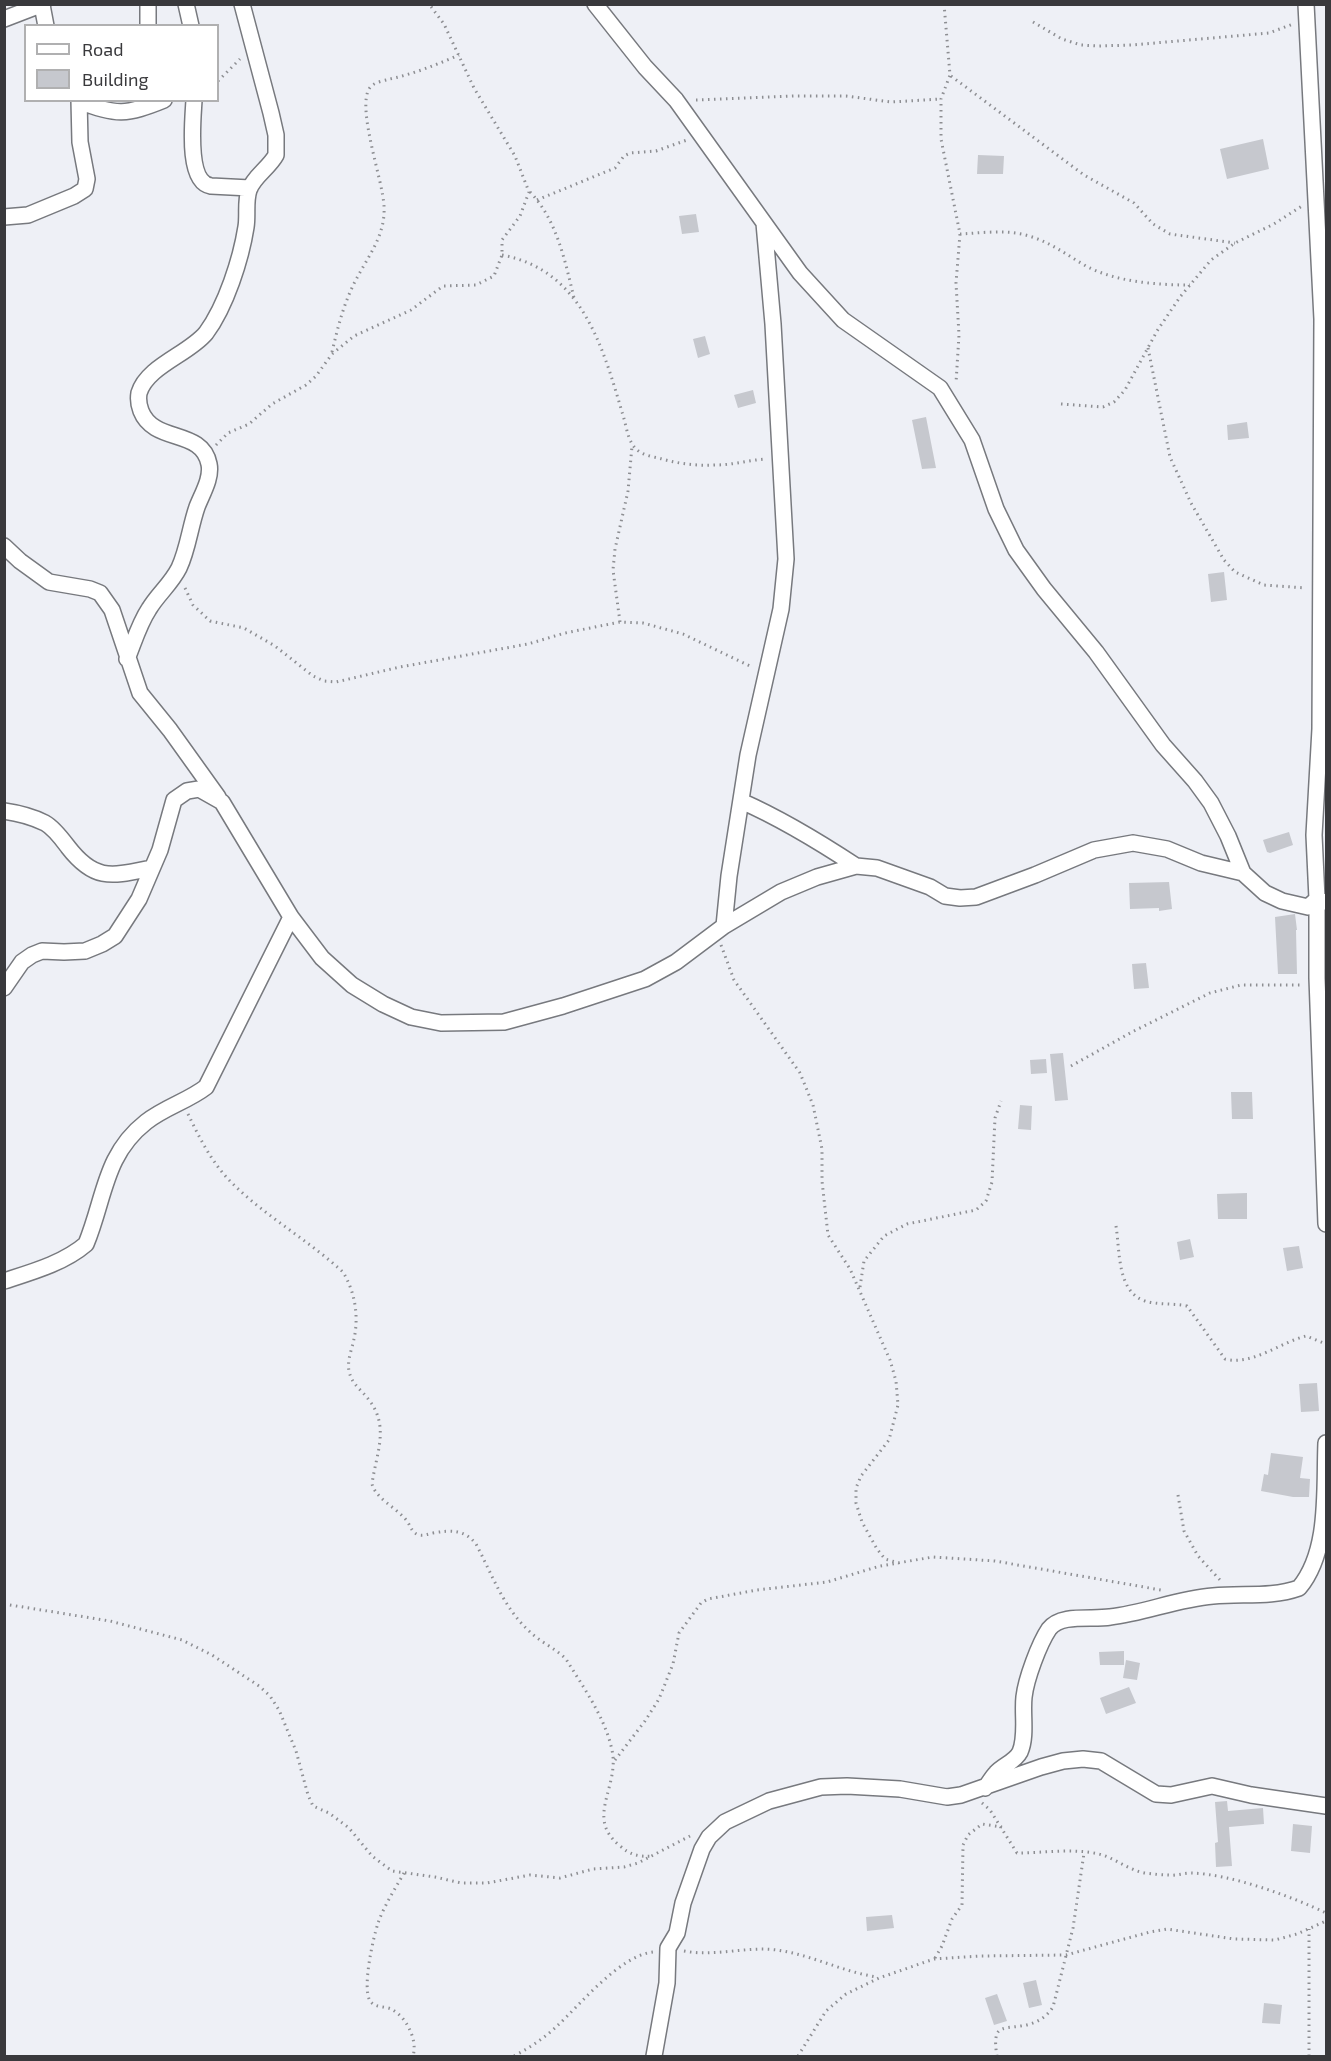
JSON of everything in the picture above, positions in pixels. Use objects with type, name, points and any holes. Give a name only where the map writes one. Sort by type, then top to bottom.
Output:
[{"type":"street","points":[[148,4],[148,24]]},
{"type":"street","points":[[186,4],[191,24]]},
{"type":"street","points":[[127,659],[150,607],[173,579],[180,566],[195,514],[209,477],[209,463],[202,451],[194,442],[154,429],[144,418],[139,406],[139,395],[143,384],[154,373],[191,347],[206,333],[222,305],[243,245],[250,188],[273,161],[277,147],[271,113],[243,4]]},
{"type":"street","points":[[595,4],[645,67],[676,100],[800,273],[843,320],[940,388],[972,440],[996,509],[1016,550],[1044,589],[1096,652],[1163,745],[1195,781],[1219,820],[1243,873],[1264,893],[1282,901],[1308,907],[1322,901]]},
{"type":"street","points":[[4,19],[42,5],[46,24]]},
{"type":"street","points":[[1306,12],[1322,319],[1320,729],[1314,835],[1322,901],[1317,978],[1326,1224]]},
{"type":"street","points":[[4,217],[28,215],[74,196],[85,189],[87,179],[80,142],[79,102]]},
{"type":"street","points":[[82,102],[106,111],[120,113],[134,111],[147,104]]},
{"type":"street","points":[[194,102],[194,155],[200,180],[205,185],[211,186],[250,188]]},
{"type":"street","points":[[720,929],[748,755],[781,609],[786,558],[773,324],[763,220]]},
{"type":"street","points":[[4,546],[20,561],[50,582],[100,593],[111,610],[140,693],[222,802],[291,917],[322,958],[352,986],[382,1004],[411,1017],[441,1023],[504,1022],[591,998],[645,979],[676,962],[720,929],[782,892],[817,877],[856,866],[877,868],[930,887],[945,896],[960,898],[976,897],[1094,850],[1133,843],[1167,849],[1201,863],[1243,873]]},
{"type":"street","points":[[4,988],[22,962],[32,955],[42,951],[85,951],[115,936],[139,899],[160,850],[174,800],[188,791],[200,789],[222,802]]},
{"type":"street","points":[[741,801],[805,832],[856,866]]},
{"type":"street","points":[[4,811],[47,824],[78,860],[91,870],[106,874],[123,874],[152,868]]},
{"type":"street","points":[[4,1281],[52,1264],[76,1252],[86,1244],[114,1159],[128,1139],[147,1121],[196,1095],[206,1087],[291,917]]},
{"type":"street","points":[[978,1790],[995,1773],[1015,1759],[1020,1752],[1027,1682],[1042,1642],[1056,1621],[1068,1618],[1111,1617],[1215,1595],[1287,1592],[1299,1588],[1317,1555],[1322,1527],[1326,1443]]},
{"type":"street","points":[[654,2056],[667,1983],[668,1948],[676,1933],[683,1903],[702,1849],[709,1837],[725,1822],[770,1801],[820,1787],[847,1786],[900,1789],[947,1797],[978,1790],[1041,1767],[1083,1759],[1101,1761],[1156,1794],[1171,1795],[1212,1786],[1251,1795],[1326,1806]]},
{"type":"path","points":[[429,4],[444,24],[474,88],[515,156],[530,192],[549,220],[562,250],[575,299]]},
{"type":"path","points":[[944,4],[950,75],[941,99],[941,139],[960,234],[956,283],[959,335],[955,390],[956,412]]},
{"type":"path","points":[[1033,22],[1062,39],[1081,45],[1132,45],[1269,33],[1306,12]]},
{"type":"path","points":[[219,80],[252,44]]},
{"type":"path","points":[[332,354],[343,308],[374,250],[383,222],[382,193],[368,124],[369,88],[378,82],[427,68],[459,55]]},
{"type":"path","points":[[950,75],[1084,175],[1134,203],[1160,230],[1170,234],[1235,243]]},
{"type":"path","points":[[676,100],[794,96],[846,96],[891,102],[941,99]]},
{"type":"path","points":[[537,200],[615,168],[624,156],[630,153],[656,151],[685,140],[704,138]]},
{"type":"path","points":[[207,459],[223,437],[249,424],[272,404],[316,376],[332,354],[354,336],[393,319],[423,302],[437,289],[451,285],[476,285],[494,276],[501,255],[502,240],[516,223],[530,192]]},
{"type":"path","points":[[1061,404],[1103,407],[1114,402],[1125,390],[1180,297],[1211,260],[1235,243],[1274,224],[1316,198]]},
{"type":"path","points":[[960,234],[1012,232],[1046,242],[1089,267],[1116,276],[1138,282],[1190,285]]},
{"type":"path","points":[[501,255],[514,258],[550,274],[575,299],[593,326],[632,446],[628,491],[615,549],[613,570],[620,622]]},
{"type":"path","points":[[1148,348],[1170,457],[1191,503],[1224,560],[1235,572],[1264,585],[1294,589],[1320,587]]},
{"type":"path","points":[[632,446],[641,453],[685,465],[718,465],[749,460],[780,459]]},
{"type":"path","points":[[180,566],[186,589],[194,605],[210,621],[244,628],[275,646],[313,676],[324,681],[336,682],[400,667],[528,644],[573,631],[620,622],[643,623],[683,634],[765,674]]},
{"type":"path","points":[[720,929],[734,980],[800,1073],[813,1105],[822,1149],[822,1181],[828,1235],[860,1289],[890,1360],[896,1381],[898,1405],[889,1440],[861,1476],[856,1488],[856,1503],[862,1522],[877,1549],[885,1559],[899,1563]]},
{"type":"path","points":[[1071,1066],[1210,993],[1241,985],[1299,987],[1317,978]]},
{"type":"path","points":[[183,1101],[205,1148],[228,1179],[261,1209],[343,1272],[349,1283],[356,1312],[355,1332],[349,1357],[352,1383],[376,1410],[381,1436],[372,1484],[374,1492],[394,1508],[415,1533],[423,1535],[455,1531],[470,1537],[476,1544],[502,1598],[513,1613],[529,1632],[566,1659],[599,1715],[608,1736],[614,1761],[612,1781],[603,1815],[606,1830],[617,1844],[637,1857],[653,1856]]},
{"type":"path","points":[[860,1289],[864,1261],[884,1236],[907,1224],[976,1210],[986,1201],[992,1182],[995,1118],[1001,1101]]},
{"type":"path","points":[[1116,1226],[1127,1289],[1133,1296],[1145,1301],[1187,1306],[1225,1359],[1235,1362],[1246,1359],[1306,1336],[1326,1344]]},
{"type":"path","points":[[1178,1496],[1184,1531],[1190,1544],[1225,1586],[1234,1594],[1239,1595]]},
{"type":"path","points":[[614,1761],[659,1699],[673,1664],[679,1633],[701,1603],[718,1596],[827,1582],[851,1574],[933,1557],[995,1561],[1165,1591]]},
{"type":"path","points":[[4,1604],[110,1621],[182,1640],[242,1674],[270,1696],[279,1710],[296,1751],[313,1806],[329,1813],[349,1828],[382,1864],[392,1871],[461,1883],[487,1883],[530,1875],[560,1878],[593,1869],[624,1867],[653,1856],[691,1835]]},
{"type":"path","points":[[978,1790],[1017,1853],[1102,1855],[1127,1868],[1143,1873],[1168,1875],[1191,1873],[1245,1883],[1309,1904],[1326,1913]]},
{"type":"path","points":[[934,1959],[942,1946],[952,1919],[962,1905],[964,1840],[982,1824],[1002,1827]]},
{"type":"path","points":[[997,2056],[998,2032],[1035,2023],[1048,2015],[1053,2007],[1078,1905],[1084,1853]]},
{"type":"path","points":[[404,1873],[378,1923],[369,1964],[367,1991],[373,2004],[390,2008],[398,2013],[413,2038],[413,2056]]},
{"type":"path","points":[[798,2056],[826,2011],[846,1994],[879,1978],[934,1959],[1066,1955],[1167,1929],[1234,1939],[1275,1940],[1326,1921]]},
{"type":"path","points":[[1309,1929],[1309,2056]]},
{"type":"path","points":[[514,2056],[532,2046],[555,2028],[619,1967],[649,1952],[666,1952],[668,1948],[701,1954],[751,1949],[778,1950],[860,1975],[879,1978]]},
{"type":"building","points":[[1263,139],[1269,169],[1227,179],[1220,149]]},
{"type":"building","points":[[978,155],[1004,156],[1003,174],[977,174]]},
{"type":"building","points":[[696,214],[699,232],[682,234],[679,216]]},
{"type":"building","points":[[705,336],[710,354],[698,358],[693,339]]},
{"type":"building","points":[[753,390],[756,403],[738,408],[734,395]]},
{"type":"building","points":[[926,417],[936,468],[922,469],[912,420]]},
{"type":"building","points":[[1247,422],[1249,438],[1228,440],[1227,425]]},
{"type":"building","points":[[1224,572],[1227,600],[1211,602],[1208,574]]},
{"type":"building","points":[[1289,832],[1293,845],[1267,852],[1263,840]]},
{"type":"building","points":[[1169,882],[1172,909],[1159,911],[1159,908],[1130,909],[1129,883]]},
{"type":"building","points":[[1295,914],[1297,974],[1278,974],[1275,917]]},
{"type":"building","points":[[1146,963],[1149,988],[1134,989],[1132,964]]},
{"type":"building","points":[[1063,1053],[1068,1100],[1055,1101],[1050,1054]]},
{"type":"building","points":[[1046,1059],[1047,1073],[1031,1074],[1030,1060]]},
{"type":"building","points":[[1231,1092],[1252,1092],[1253,1119],[1232,1119]]},
{"type":"building","points":[[1020,1105],[1032,1106],[1031,1130],[1018,1129]]},
{"type":"building","points":[[1247,1193],[1247,1219],[1218,1219],[1217,1194]]},
{"type":"building","points":[[1190,1239],[1194,1257],[1180,1260],[1177,1242]]},
{"type":"building","points":[[1299,1246],[1303,1268],[1287,1271],[1283,1248]]},
{"type":"building","points":[[1317,1383],[1319,1411],[1301,1412],[1299,1384]]},
{"type":"building","points":[[1271,1453],[1303,1457],[1300,1478],[1310,1479],[1309,1497],[1293,1497],[1261,1491],[1264,1474],[1268,1475]]},
{"type":"building","points":[[1124,1651],[1124,1665],[1100,1665],[1099,1652]]},
{"type":"building","points":[[1126,1660],[1140,1663],[1137,1680],[1123,1678]]},
{"type":"building","points":[[1129,1687],[1136,1703],[1106,1714],[1100,1698]]},
{"type":"building","points":[[1227,1801],[1228,1811],[1263,1808],[1264,1824],[1229,1827],[1232,1866],[1216,1867],[1215,1843],[1218,1842],[1215,1802]]},
{"type":"building","points":[[1293,1824],[1312,1826],[1310,1853],[1291,1851]]},
{"type":"building","points":[[892,1915],[894,1928],[867,1931],[866,1917]]},
{"type":"building","points":[[1036,1980],[1042,2005],[1029,2008],[1023,1983]]},
{"type":"building","points":[[997,1994],[1007,2021],[994,2025],[985,1998]]},
{"type":"building","points":[[1264,2003],[1282,2005],[1280,2024],[1262,2023]]}]
